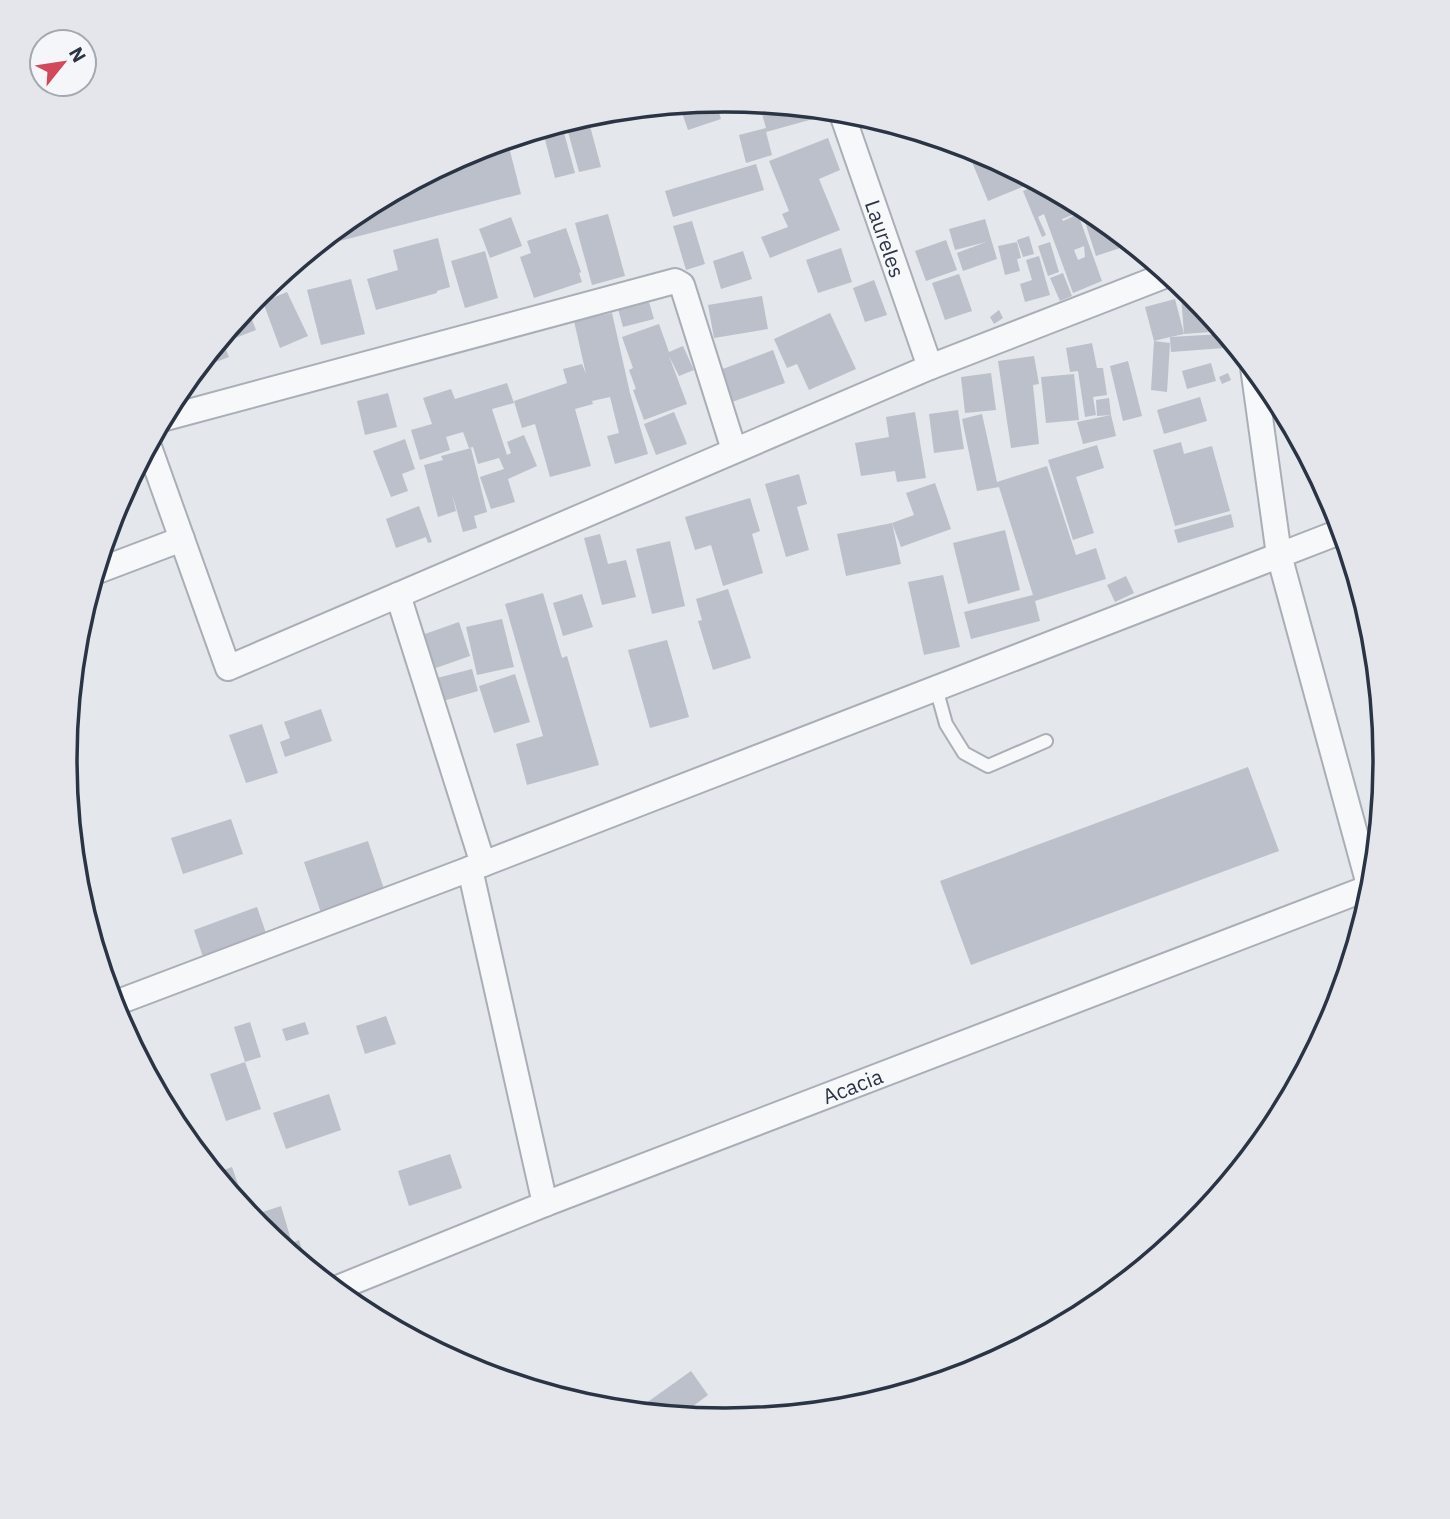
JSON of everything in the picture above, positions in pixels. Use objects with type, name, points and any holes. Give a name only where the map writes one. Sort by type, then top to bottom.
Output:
[{"type":"street","name":"Laureles","points":[[845,123],[930,367]]},
{"type":"street","points":[[153,456],[228,668],[930,367],[1159,278]]},
{"type":"street","points":[[176,415],[675,281],[682,285],[734,450]]},
{"type":"street","points":[[1255,386],[1279,555],[1364,863]]},
{"type":"street","points":[[123,1000],[477,867],[1333,535]]},
{"type":"street","points":[[106,568],[183,539]]},
{"type":"street","points":[[398,595],[477,867],[545,1204]]},
{"type":"street","name":"Acacia","points":[[346,1285],[545,1204],[1359,892]]},
{"type":"lane","points":[[936,688],[946,724],[964,754],[988,766],[1046,741]]},
{"type":"building","points":[[719,111],[721,119],[688,130],[682,113]]},
{"type":"building","points":[[762,113],[813,119],[766,132],[772,155],[746,163],[739,135],[766,128]]},
{"type":"building","points":[[590,126],[601,167],[579,172],[568,131]]},
{"type":"building","points":[[564,132],[575,173],[555,178],[545,138]]},
{"type":"building","points":[[828,138],[840,170],[819,179],[840,230],[770,258],[761,237],[788,227],[782,214],[789,211],[769,161]]},
{"type":"building","points":[[509,149],[521,194],[335,242],[401,198],[438,178]]},
{"type":"building","points":[[972,162],[1012,178],[1026,186],[988,201]]},
{"type":"building","points":[[756,164],[764,190],[673,217],[665,191]]},
{"type":"building","points":[[1030,188],[1074,214],[1062,219],[1063,221],[1076,215],[1079,217],[1102,281],[1073,293],[1044,214],[1038,217],[1046,235],[1042,237],[1023,191]],"holes":[[[1084,246],[1085,257],[1078,260],[1074,250]]]},
{"type":"building","points":[[608,214],[625,276],[592,285],[575,223]]},
{"type":"building","points":[[511,217],[522,246],[490,258],[479,229]]},
{"type":"building","points":[[985,219],[997,259],[963,271],[957,253],[986,242],[955,250],[949,229]]},
{"type":"building","points":[[692,221],[705,264],[686,270],[673,226]]},
{"type":"building","points":[[1086,222],[1122,247],[1096,256]]},
{"type":"building","points":[[566,228],[582,282],[534,298],[520,257],[531,253],[527,241]]},
{"type":"building","points":[[1029,236],[1034,254],[1023,257],[1017,240]]},
{"type":"building","points":[[438,238],[450,287],[376,310],[367,279],[398,270],[393,250]]},
{"type":"building","points":[[946,240],[957,270],[926,281],[915,251]]},
{"type":"building","points":[[1017,242],[1021,258],[1017,259],[1020,271],[1005,275],[998,246]]},
{"type":"building","points":[[1050,242],[1059,272],[1048,276],[1038,246]]},
{"type":"building","points":[[841,248],[852,282],[818,293],[806,260]]},
{"type":"building","points":[[485,251],[498,298],[465,308],[451,261]]},
{"type":"building","points":[[743,251],[752,279],[721,289],[713,261]]},
{"type":"building","points":[[1039,256],[1050,295],[1025,302],[1020,284],[1032,280],[1026,260]]},
{"type":"building","points":[[1063,273],[1072,296],[1060,301],[1050,278]]},
{"type":"building","points":[[959,274],[972,311],[945,320],[932,283]]},
{"type":"building","points":[[351,279],[365,334],[321,345],[307,290]]},
{"type":"building","points":[[874,280],[887,315],[865,322],[853,288]]},
{"type":"building","points":[[287,292],[308,336],[280,348],[264,304]]},
{"type":"building","points":[[762,296],[768,329],[714,338],[708,305]]},
{"type":"building","points":[[1175,299],[1184,334],[1154,341],[1145,307]]},
{"type":"building","points":[[1181,299],[1212,332],[1184,334]]},
{"type":"building","points":[[649,302],[654,319],[623,327],[618,309]]},
{"type":"building","points":[[999,310],[1003,318],[994,324],[990,317]]},
{"type":"building","points":[[612,313],[630,393],[648,454],[615,464],[607,436],[619,433],[610,397],[592,401],[593,404],[575,409],[591,466],[550,477],[535,424],[522,428],[514,401],[567,383],[563,369],[582,364],[586,374],[574,321]]},
{"type":"building","points":[[830,313],[856,369],[809,390],[797,364],[787,368],[774,339]]},
{"type":"building","points":[[251,318],[256,330],[232,339]]},
{"type":"building","points":[[659,324],[669,352],[683,346],[694,370],[679,376],[669,356],[687,404],[644,420],[633,390],[636,389],[629,370],[633,368],[622,337]]},
{"type":"building","points":[[1214,335],[1224,347],[1224,348],[1171,352],[1170,337]]},
{"type":"building","points":[[1154,341],[1170,343],[1167,392],[1151,390]]},
{"type":"building","points":[[1092,343],[1097,368],[1103,368],[1107,395],[1093,397],[1096,415],[1085,417],[1078,371],[1070,372],[1066,348]]},
{"type":"building","points":[[225,348],[229,357],[212,363]]},
{"type":"building","points":[[773,350],[785,383],[732,402],[720,370]]},
{"type":"building","points":[[1034,356],[1039,384],[1033,385],[1039,444],[1011,448],[998,361]]},
{"type":"building","points":[[1128,361],[1142,416],[1123,421],[1110,366]]},
{"type":"building","points":[[1211,363],[1216,381],[1187,389],[1182,371]]},
{"type":"building","points":[[991,373],[996,410],[965,413],[961,377]]},
{"type":"building","points":[[1228,373],[1231,380],[1222,384],[1219,377]]},
{"type":"building","points":[[1074,374],[1079,420],[1046,423],[1041,377]]},
{"type":"building","points":[[507,383],[514,403],[492,409],[507,455],[511,453],[507,442],[524,435],[537,466],[508,479],[515,502],[491,509],[480,477],[504,469],[499,458],[478,464],[473,447],[469,448],[463,432],[446,437],[450,450],[420,460],[411,430],[432,424],[423,398],[451,389],[455,399]]},
{"type":"building","points":[[388,393],[397,427],[365,435],[357,401]]},
{"type":"building","points":[[1200,397],[1207,421],[1164,434],[1157,410]]},
{"type":"building","points":[[1109,398],[1111,415],[1097,416],[1096,400]]},
{"type":"building","points":[[958,410],[964,449],[934,453],[929,414]]},
{"type":"building","points":[[674,412],[687,444],[656,455],[644,424]]},
{"type":"building","points":[[915,412],[926,478],[897,482],[895,471],[861,476],[855,443],[889,437],[886,417]]},
{"type":"building","points":[[982,414],[997,482],[1047,466],[1076,555],[1096,548],[1106,579],[1035,601],[1040,621],[971,639],[964,612],[1033,595],[999,487],[977,491],[962,419]]},
{"type":"building","points":[[1111,415],[1116,436],[1083,444],[1077,422]]},
{"type":"building","points":[[405,439],[415,469],[402,474],[408,491],[391,497],[373,451]]},
{"type":"building","points":[[1181,442],[1184,454],[1212,446],[1230,511],[1175,526],[1153,450]]},
{"type":"building","points":[[1097,445],[1104,468],[1076,477],[1094,533],[1073,540],[1048,460]]},
{"type":"building","points":[[471,448],[487,512],[474,516],[477,528],[463,532],[452,494],[456,511],[438,517],[424,465],[443,460],[441,456]]},
{"type":"building","points":[[799,474],[807,504],[797,507],[809,550],[786,557],[765,484]]},
{"type":"building","points":[[935,483],[951,529],[901,547],[892,523],[914,515],[906,493]]},
{"type":"building","points":[[750,498],[760,531],[752,534],[763,573],[723,586],[711,545],[695,550],[685,517]]},
{"type":"building","points":[[419,506],[432,542],[428,543],[426,537],[396,548],[386,519]]},
{"type":"building","points":[[1231,514],[1234,527],[1178,543],[1174,530]]},
{"type":"building","points":[[892,523],[901,564],[846,576],[837,534]]},
{"type":"building","points":[[1005,530],[1020,590],[968,604],[953,543]]},
{"type":"building","points":[[600,534],[608,564],[626,560],[636,597],[602,605],[584,538]]},
{"type":"building","points":[[670,541],[685,606],[652,614],[636,549]]},
{"type":"building","points":[[943,575],[960,647],[924,655],[908,582]]},
{"type":"building","points":[[1126,576],[1134,593],[1115,602],[1107,585]]},
{"type":"building","points":[[728,589],[751,658],[713,670],[698,621],[702,620],[696,599]]},
{"type":"building","points":[[543,593],[562,658],[567,656],[599,765],[527,785],[516,744],[543,736],[505,604]]},
{"type":"building","points":[[582,594],[593,627],[563,636],[553,603]]},
{"type":"building","points":[[502,619],[514,667],[477,675],[466,627]]},
{"type":"building","points":[[459,622],[470,656],[433,669],[422,635]]},
{"type":"building","points":[[667,640],[689,717],[650,728],[628,650]]},
{"type":"building","points":[[472,669],[478,691],[443,701],[437,678]]},
{"type":"building","points":[[515,674],[530,722],[494,733],[479,686]]},
{"type":"building","points":[[321,709],[332,741],[285,757],[280,742],[290,738],[284,722]]},
{"type":"building","points":[[262,724],[278,773],[246,783],[229,735]]},
{"type":"building","points":[[1248,767],[1279,851],[971,965],[940,881]]},
{"type":"building","points":[[231,819],[243,854],[183,874],[171,838]]},
{"type":"building","points":[[368,841],[386,895],[322,916],[304,862]]},
{"type":"building","points":[[257,907],[268,939],[204,960],[194,930]]},
{"type":"building","points":[[386,1016],[396,1044],[365,1054],[356,1026]]},
{"type":"building","points":[[250,1022],[261,1057],[245,1062],[234,1027]]},
{"type":"building","points":[[305,1022],[309,1034],[286,1041],[282,1029]]},
{"type":"building","points":[[245,1062],[261,1109],[226,1121],[210,1074]]},
{"type":"building","points":[[329,1094],[341,1130],[286,1149],[273,1113]]},
{"type":"building","points":[[450,1154],[462,1188],[409,1206],[398,1171]]},
{"type":"building","points":[[232,1167],[239,1187],[238,1187],[224,1170]]},
{"type":"building","points":[[281,1206],[291,1241],[267,1218],[262,1212]]},
{"type":"building","points":[[299,1240],[303,1251],[293,1242]]},
{"type":"building","points":[[691,1371],[708,1395],[693,1406],[647,1403]]}]
